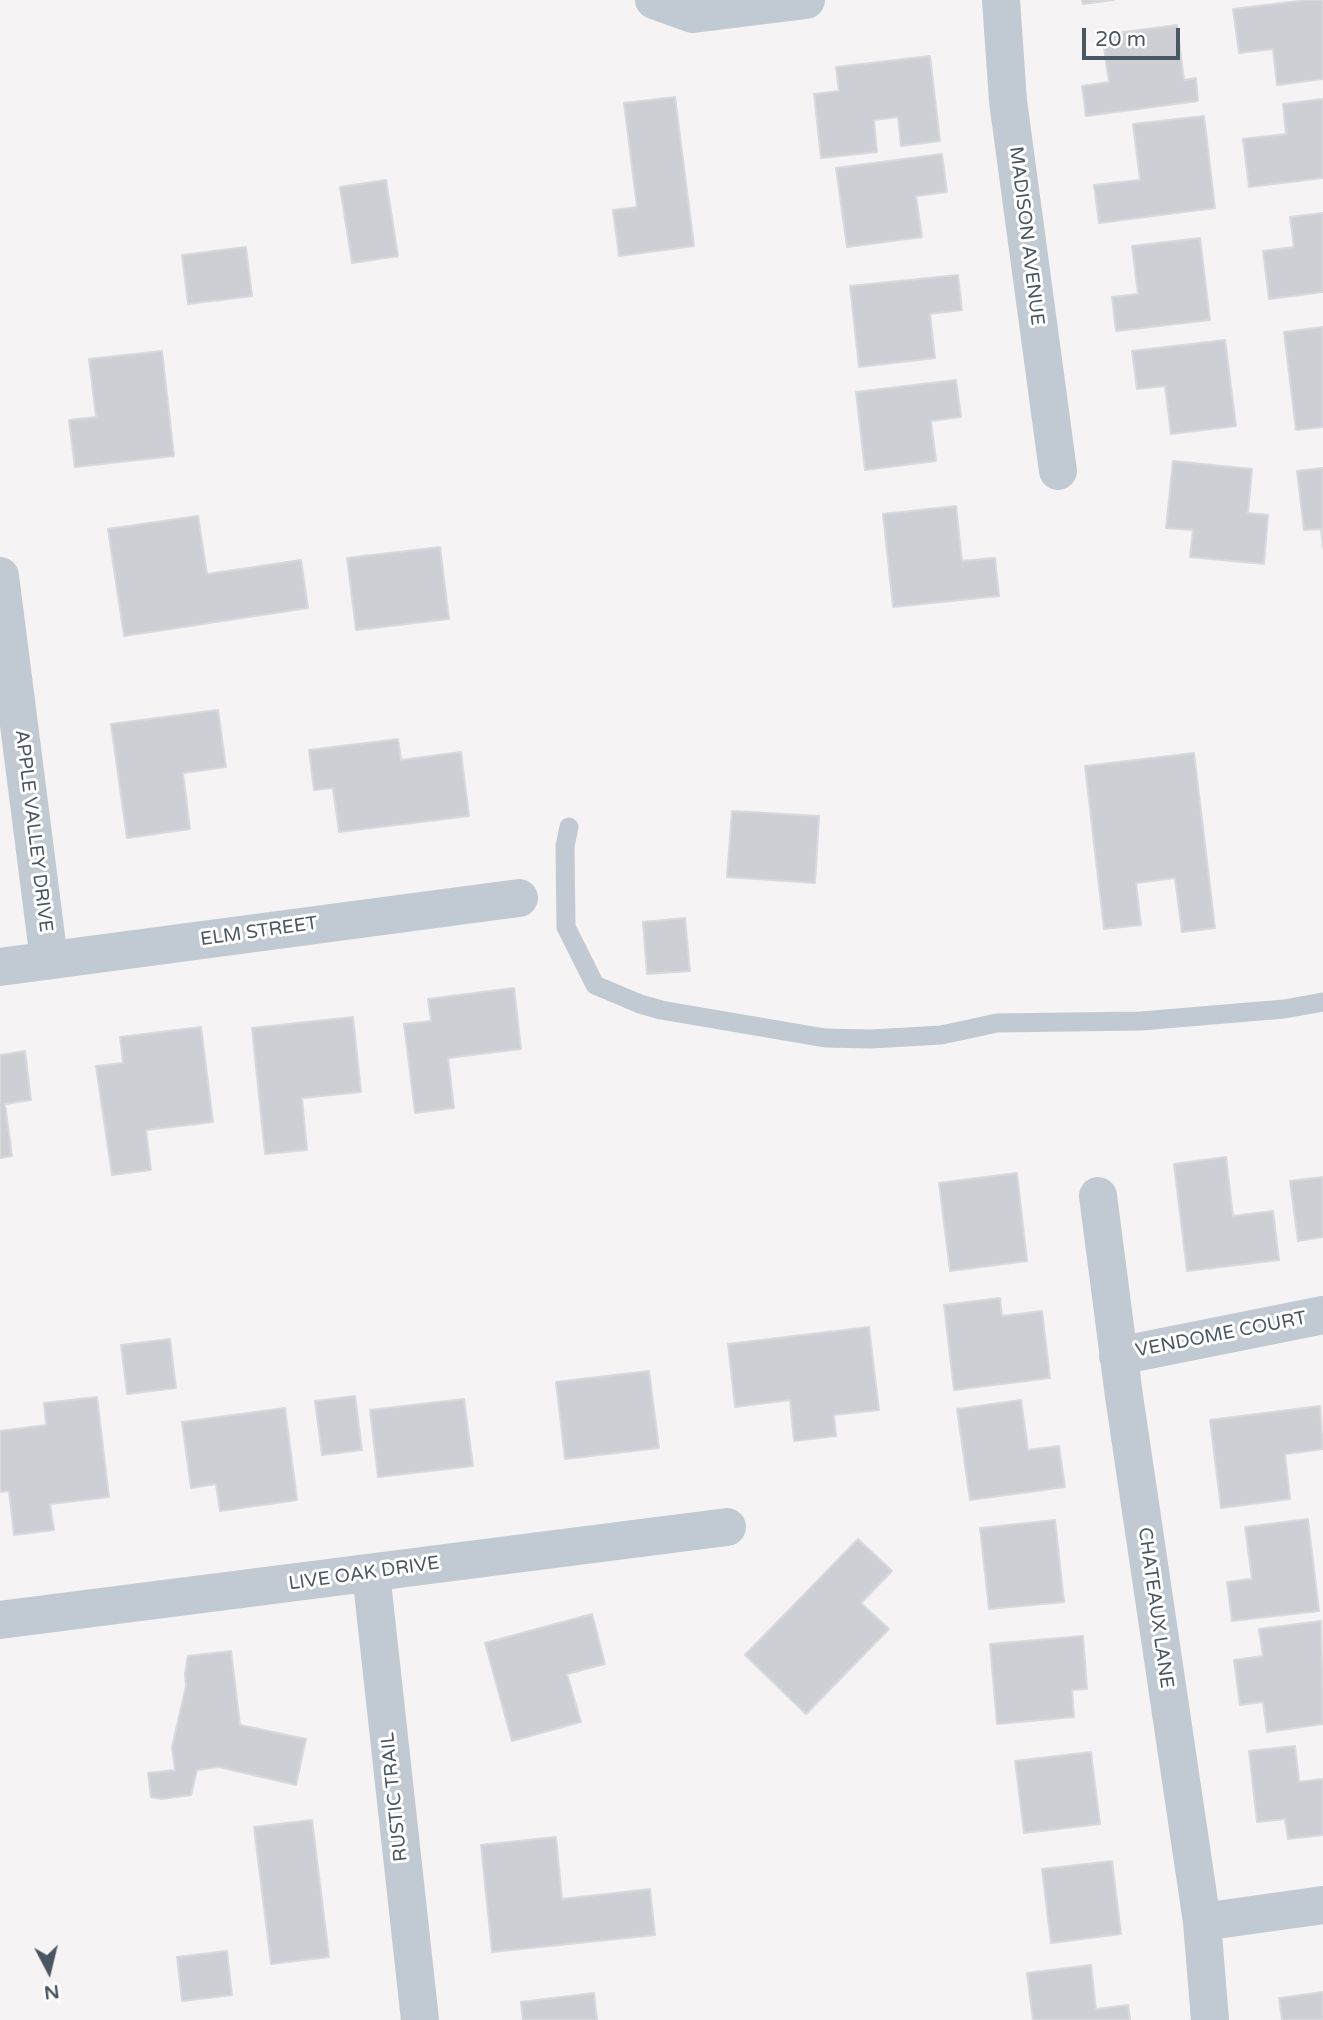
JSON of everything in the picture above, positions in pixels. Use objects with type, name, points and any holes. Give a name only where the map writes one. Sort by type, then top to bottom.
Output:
[{"type":"street","points":[[654,0],[693,14],[806,0]]},
{"type":"street","name":"MADISON AVENUE","points":[[1001,0],[1008,101],[1058,471]]},
{"type":"street","name":"APPLE VALLEY DRIVE","points":[[0,576],[49,960]]},
{"type":"street","name":"ELM STREET","points":[[0,967],[519,898]]},
{"type":"street","name":"CHATEAUX LANE","points":[[1098,1196],[1118,1356],[1202,1923],[1210,2020]]},
{"type":"street","name":"VENDOME COURT","points":[[1118,1356],[1323,1315]]},
{"type":"street","name":"LIVE OAK DRIVE","points":[[0,1620],[727,1527]]},
{"type":"street","name":"RUSTIC TRAIL","points":[[371,1573],[420,2020]]},
{"type":"street","points":[[1202,1923],[1323,1905]]},
{"type":"lane","points":[[569,827],[565,846],[566,927],[595,985],[661,1010],[825,1038],[871,1039],[941,1035],[997,1023],[1141,1021],[1283,1009],[1323,1002]]},
{"type":"building","points":[[1082,0],[1114,0],[1083,4]]},
{"type":"building","points":[[1323,0],[1323,79],[1277,85],[1273,49],[1239,53],[1233,9]]},
{"type":"building","points":[[1177,25],[1184,80],[1196,78],[1198,101],[1086,116],[1082,86],[1109,82],[1102,35]]},
{"type":"building","points":[[930,56],[940,141],[901,146],[898,117],[874,120],[877,152],[821,158],[814,94],[839,91],[836,67]]},
{"type":"building","points":[[675,97],[694,246],[619,256],[613,210],[637,207],[624,103]]},
{"type":"building","points":[[1323,99],[1323,178],[1249,187],[1243,139],[1286,134],[1283,104]]},
{"type":"building","points":[[1204,116],[1215,208],[1099,223],[1094,185],[1140,180],[1133,124]]},
{"type":"building","points":[[942,154],[947,192],[916,196],[922,237],[847,247],[836,168]]},
{"type":"building","points":[[386,180],[398,256],[352,263],[340,187]]},
{"type":"building","points":[[1323,213],[1323,292],[1269,299],[1263,251],[1294,247],[1290,217]]},
{"type":"building","points":[[1200,238],[1210,320],[1116,331],[1112,297],[1138,294],[1132,246]]},
{"type":"building","points":[[246,247],[252,296],[188,304],[182,255]]},
{"type":"building","points":[[958,275],[962,310],[930,314],[935,358],[859,367],[850,286]]},
{"type":"building","points":[[1323,327],[1323,427],[1296,430],[1284,332]]},
{"type":"building","points":[[1225,340],[1236,426],[1171,434],[1165,386],[1137,389],[1132,351]]},
{"type":"building","points":[[162,351],[174,456],[75,467],[69,420],[96,417],[89,359]]},
{"type":"building","points":[[956,380],[961,417],[931,421],[936,461],[865,470],[856,392]]},
{"type":"building","points":[[1173,461],[1252,469],[1248,513],[1268,515],[1264,564],[1190,557],[1193,530],[1166,528]]},
{"type":"building","points":[[1323,468],[1323,548],[1321,529],[1304,530],[1297,471]]},
{"type":"building","points":[[956,506],[962,561],[995,558],[999,596],[893,607],[883,514]]},
{"type":"building","points":[[198,516],[207,574],[301,560],[308,608],[124,636],[108,529]]},
{"type":"building","points":[[440,547],[449,619],[356,630],[347,558]]},
{"type":"building","points":[[218,710],[226,767],[183,773],[190,829],[127,838],[111,724]]},
{"type":"building","points":[[398,739],[401,760],[461,752],[469,816],[339,832],[333,788],[314,790],[309,750]]},
{"type":"building","points":[[1194,753],[1215,928],[1182,932],[1175,878],[1136,883],[1141,925],[1104,929],[1085,766]]},
{"type":"building","points":[[732,811],[819,816],[815,883],[727,877]]},
{"type":"building","points":[[685,918],[690,971],[647,974],[643,922]]},
{"type":"building","points":[[514,988],[521,1049],[448,1058],[454,1108],[415,1113],[404,1024],[431,1021],[428,999]]},
{"type":"building","points":[[353,1017],[361,1092],[302,1098],[307,1150],[265,1154],[252,1028]]},
{"type":"building","points":[[201,1027],[213,1122],[146,1130],[151,1170],[112,1175],[96,1066],[123,1063],[120,1037]]},
{"type":"building","points":[[25,1051],[31,1100],[5,1104],[12,1156],[0,1158],[0,1055]]},
{"type":"building","points":[[1226,1157],[1233,1216],[1273,1211],[1279,1260],[1187,1271],[1174,1164]]},
{"type":"building","points":[[1017,1173],[1027,1261],[950,1271],[939,1183]]},
{"type":"building","points":[[1323,1177],[1323,1237],[1298,1241],[1290,1181]]},
{"type":"building","points":[[1000,1298],[1002,1316],[1042,1311],[1050,1378],[954,1390],[944,1305]]},
{"type":"building","points":[[869,1327],[879,1410],[834,1415],[836,1436],[794,1441],[790,1400],[735,1407],[728,1344]]},
{"type":"building","points":[[170,1339],[176,1388],[127,1394],[121,1345]]},
{"type":"building","points":[[649,1371],[659,1448],[565,1459],[556,1382]]},
{"type":"building","points":[[355,1396],[362,1450],[322,1455],[315,1401]]},
{"type":"building","points":[[97,1397],[109,1497],[50,1504],[54,1530],[14,1535],[9,1491],[0,1492],[0,1431],[46,1425],[44,1403]]},
{"type":"building","points":[[464,1399],[473,1466],[378,1477],[370,1410]]},
{"type":"building","points":[[1021,1400],[1028,1450],[1059,1446],[1065,1487],[970,1500],[957,1409]]},
{"type":"building","points":[[1320,1406],[1323,1449],[1285,1454],[1290,1499],[1221,1508],[1210,1420]]},
{"type":"building","points":[[285,1408],[297,1500],[220,1511],[216,1484],[191,1488],[182,1422]]},
{"type":"building","points":[[1308,1519],[1319,1611],[1232,1621],[1227,1582],[1252,1579],[1245,1527]]},
{"type":"building","points":[[1055,1520],[1064,1602],[989,1609],[980,1528]]},
{"type":"building","points":[[858,1539],[892,1571],[861,1603],[889,1629],[806,1714],[745,1655]]},
{"type":"building","points":[[592,1614],[605,1664],[567,1674],[581,1722],[512,1741],[485,1643]]},
{"type":"building","points":[[1321,1621],[1323,1724],[1267,1732],[1263,1702],[1240,1705],[1234,1660],[1263,1656],[1259,1629]]},
{"type":"building","points":[[1083,1636],[1087,1689],[1072,1690],[1074,1717],[997,1724],[990,1644]]},
{"type":"building","points":[[231,1651],[240,1725],[306,1739],[296,1785],[219,1767],[197,1770],[191,1795],[161,1799],[151,1797],[148,1773],[175,1770],[172,1747],[186,1686],[188,1656]]},
{"type":"building","points":[[1295,1746],[1299,1782],[1323,1779],[1323,1835],[1288,1839],[1285,1819],[1257,1822],[1249,1751]]},
{"type":"building","points":[[1091,1752],[1100,1824],[1024,1833],[1015,1761]]},
{"type":"building","points":[[312,1820],[329,1957],[271,1964],[254,1827]]},
{"type":"building","points":[[556,1837],[562,1899],[650,1889],[655,1935],[492,1952],[481,1845]]},
{"type":"building","points":[[1112,1861],[1121,1934],[1051,1943],[1042,1869]]},
{"type":"building","points":[[227,1951],[232,1995],[182,2001],[177,1957]]},
{"type":"building","points":[[1091,1965],[1096,2009],[1128,2005],[1130,2020],[1033,2020],[1027,1973]]},
{"type":"building","points":[[1323,1992],[1323,2020],[1282,2020],[1279,1998]]},
{"type":"building","points":[[594,1993],[597,2020],[523,2020],[521,2002]]}]
